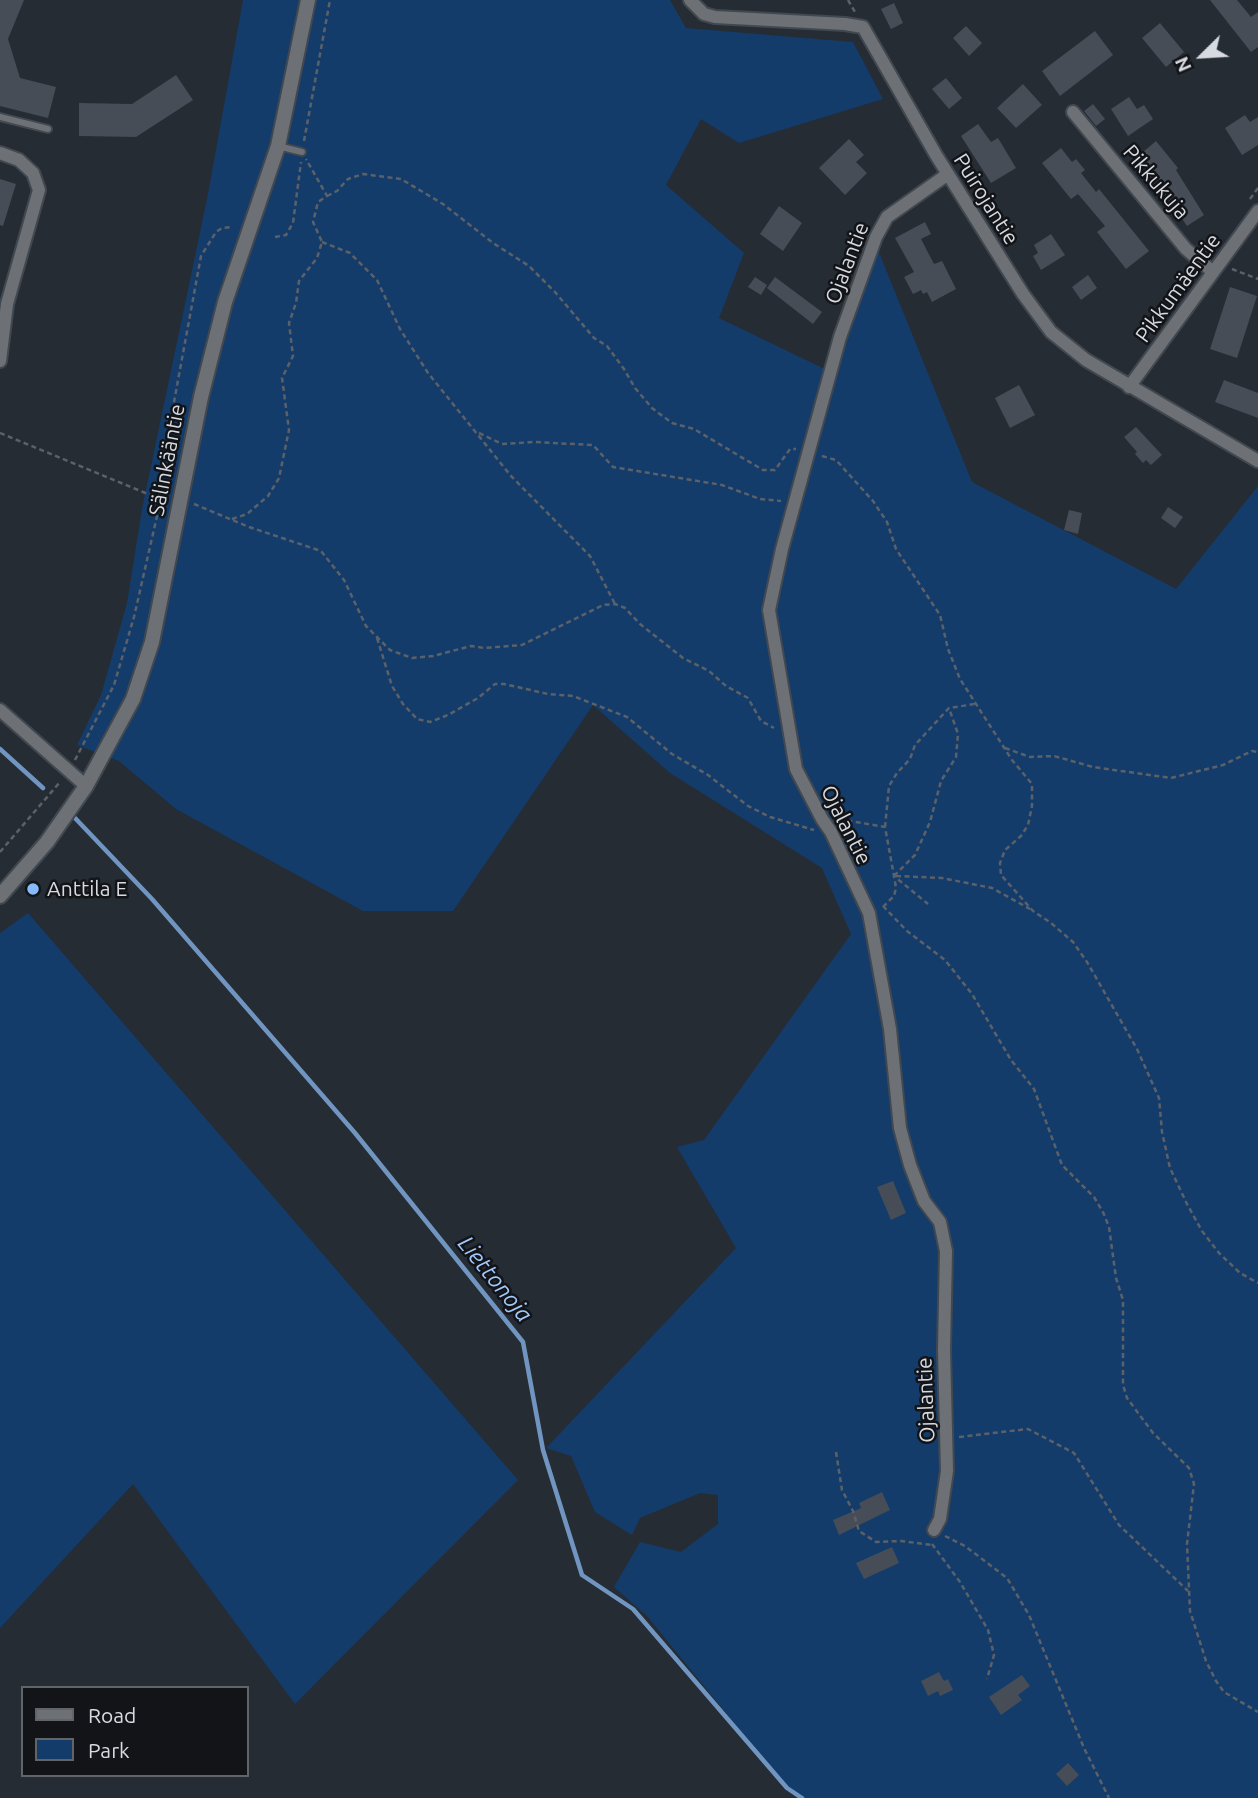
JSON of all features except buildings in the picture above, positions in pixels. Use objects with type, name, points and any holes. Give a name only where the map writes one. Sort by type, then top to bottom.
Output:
[{"type":"street","name":"Sälinkääntie","points":[[0,896],[47,842],[86,786],[133,699],[152,642],[201,397],[225,302],[278,146],[308,0]]},
{"type":"street","name":"Puirojantie","points":[[690,0],[704,14],[715,17],[863,27],[948,174],[1023,295],[1051,332],[1086,360],[1129,387],[1258,461]]},
{"type":"street","name":"Pikkukuja","points":[[1073,112],[1186,249],[1216,267]]},
{"type":"street","points":[[0,153],[19,160],[33,173],[39,190],[3,303],[0,361]]},
{"type":"street","name":"Ojalantie","points":[[933,1530],[940,1519],[947,1471],[944,1350],[946,1251],[940,1222],[924,1201],[900,1128],[890,1028],[869,913],[831,832],[796,769],[769,610],[794,502],[840,337],[876,237],[887,217],[948,174]]},
{"type":"street","name":"Pikkumäentie","points":[[1129,387],[1258,211]]},
{"type":"street","points":[[0,710],[86,786]]},
{"type":"lane","points":[[0,117],[48,129]]},
{"type":"lane","points":[[278,146],[302,152]]},
{"type":"path","points":[[275,237],[286,235],[293,223],[302,152],[330,0]]},
{"type":"path","points":[[302,152],[327,195]]},
{"type":"path","points":[[232,519],[247,514],[268,496],[279,478],[289,430],[282,378],[293,356],[289,323],[296,303],[299,281],[317,258],[322,242],[313,222],[318,202],[337,191],[348,179],[363,174],[401,180],[443,204],[493,243],[529,266],[594,338],[607,346],[652,408],[672,423],[694,429],[763,470],[775,470],[790,449],[809,449],[836,460],[873,501],[887,523],[896,549],[940,615],[956,669],[975,705],[1032,783],[1032,806],[1028,825],[1021,836],[1005,850],[1000,863],[1001,875],[1032,911]]},
{"type":"path","points":[[0,852],[68,772],[114,685],[134,617],[160,501],[169,429],[201,256],[216,232],[231,227]]},
{"type":"path","points":[[322,242],[350,253],[377,280],[400,329],[428,373],[511,476],[590,556],[615,604]]},
{"type":"path","points":[[1216,267],[1258,279]]},
{"type":"path","points":[[477,432],[502,444],[534,442],[593,445],[613,467],[722,485],[760,499],[794,502]]},
{"type":"path","points":[[0,433],[160,501],[198,504],[321,551],[344,580],[366,626],[390,650],[412,658],[433,656],[471,646],[484,649],[522,645],[603,605],[615,604],[625,608],[640,624],[683,658],[709,671],[726,686],[748,698],[761,721],[789,736]]},
{"type":"path","points":[[377,638],[392,686],[402,704],[417,719],[430,722],[448,715],[478,698],[495,684],[573,696],[627,717],[672,754],[708,775],[748,806],[770,817],[804,828],[831,832]]},
{"type":"path","points":[[869,913],[894,896],[896,888],[885,827],[889,786],[909,759],[915,745],[949,708],[975,705]]},
{"type":"path","points":[[894,876],[915,855],[930,822],[941,781],[956,757],[958,734],[949,708]]},
{"type":"path","points":[[1005,748],[1030,757],[1054,756],[1093,767],[1171,778],[1223,765],[1252,751],[1258,752]]},
{"type":"path","points":[[822,820],[844,819],[885,827]]},
{"type":"path","points":[[894,876],[928,904]]},
{"type":"path","points":[[894,876],[942,878],[992,888],[1032,911],[1073,942],[1137,1049],[1159,1098],[1162,1132],[1170,1168],[1202,1231],[1219,1254],[1240,1273],[1258,1283]]},
{"type":"path","points":[[883,906],[907,931],[945,960],[972,994],[1011,1060],[1034,1089],[1062,1165],[1094,1197],[1109,1227],[1116,1278],[1123,1300],[1123,1385],[1127,1398],[1153,1433],[1189,1468],[1194,1484],[1187,1544],[1190,1611],[1206,1661],[1216,1681],[1224,1692],[1258,1712]]},
{"type":"path","points":[[946,1438],[1028,1429],[1074,1453],[1119,1525],[1188,1591]]},
{"type":"path","points":[[836,1452],[842,1490],[853,1511],[859,1531],[876,1542],[901,1541],[932,1545]]},
{"type":"path","points":[[987,1679],[994,1655],[988,1630],[960,1582],[932,1545],[933,1530],[965,1546],[1007,1578],[1029,1615],[1084,1748],[1109,1798]]},
{"type":"green space","points":[[243,0],[670,0],[686,28],[853,42],[883,99],[739,143],[701,119],[666,185],[744,253],[719,318],[835,374],[878,250],[972,482],[1176,589],[1258,486],[1258,1798],[800,1798],[787,1788],[647,1616],[614,1587],[640,1542],[681,1552],[718,1524],[718,1495],[700,1493],[640,1518],[632,1535],[595,1512],[571,1456],[546,1448],[736,1248],[677,1147],[704,1140],[851,934],[822,868],[670,773],[593,705],[453,911],[363,911],[176,809],[119,761],[77,745],[101,695],[127,603],[142,509],[208,194]]},
{"type":"green space","points":[[28,913],[518,1480],[295,1704],[133,1484],[0,1628],[0,933]]},
{"type":"waterway","name":"Liettonoja","points":[[0,749],[43,788]]},
{"type":"waterway","name":"Liettonoja","points":[[75,818],[152,899],[355,1133],[523,1342],[543,1450],[582,1575],[633,1609],[787,1788],[802,1798]]},
{"type":"place","name":"Anttila E","points":[[33,889]]}]
